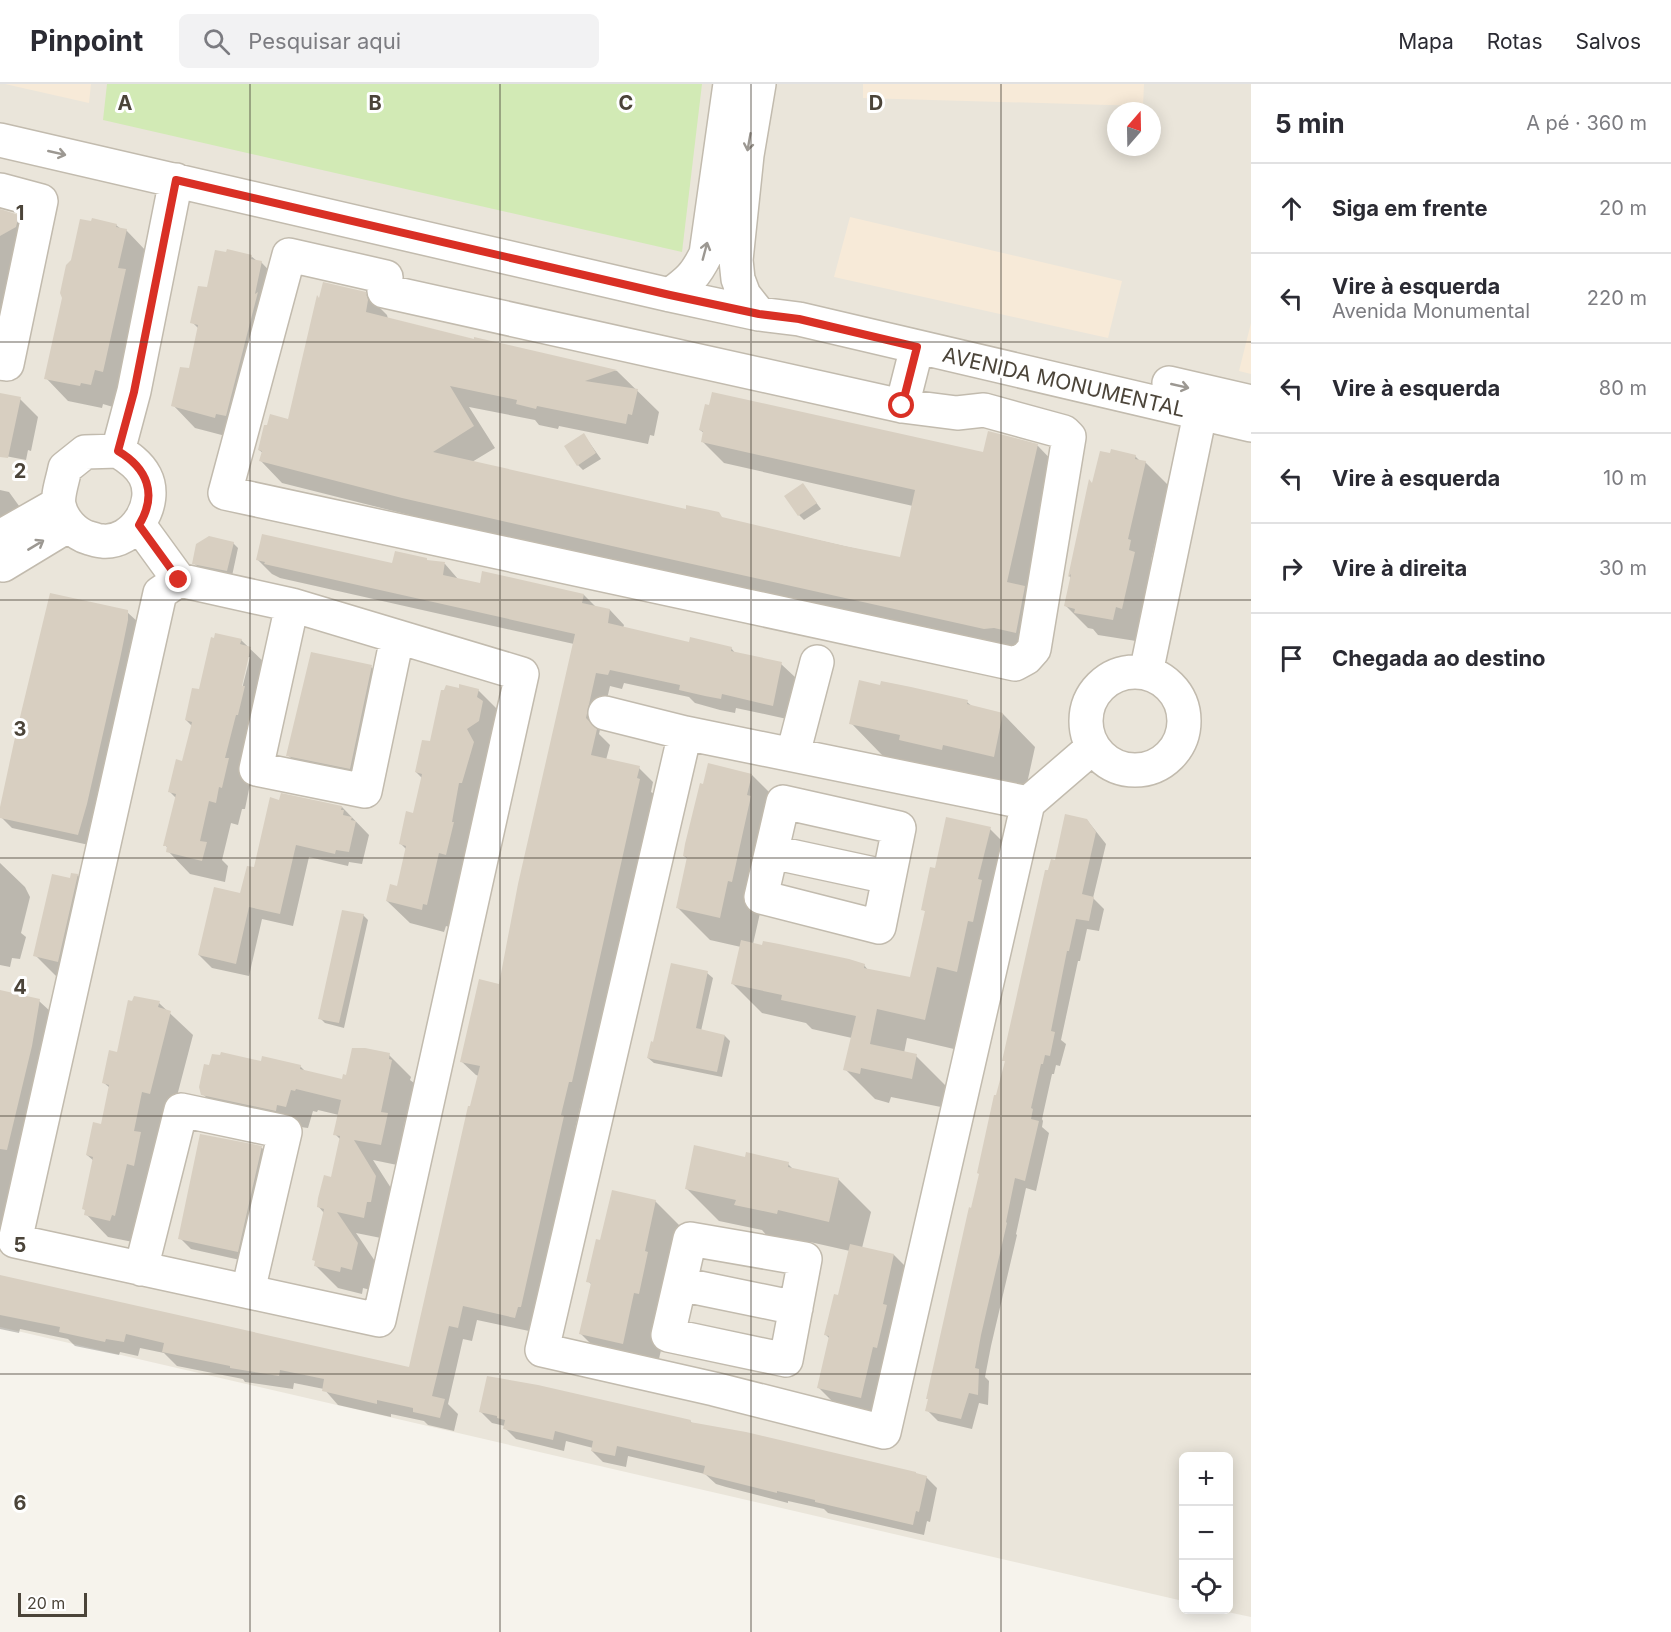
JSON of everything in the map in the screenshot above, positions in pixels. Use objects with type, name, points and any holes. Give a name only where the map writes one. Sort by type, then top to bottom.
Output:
[{"type":"street","points":[[670,295],[687,283],[697,272],[706,254],[730,84]]},
{"type":"street","points":[[759,84],[747,155],[736,260],[738,279],[744,295],[759,314]]},
{"type":"street","name":"AVENIDA MONUMENTAL","points":[[0,140],[670,295],[759,314],[799,319],[1251,426]]},
{"type":"street","points":[[118,451],[134,392],[176,180]]},
{"type":"street","points":[[0,190],[41,201],[7,364],[0,363]]},
{"type":"street","points":[[289,255],[386,277],[384,291],[902,406],[957,413],[984,410],[1064,432],[1069,437],[1034,649],[1026,658],[1015,664],[225,493],[289,255]]},
{"type":"street","points":[[799,319],[813,308],[831,304],[1251,402]]},
{"type":"street","points":[[902,406],[917,347]]},
{"type":"street","points":[[1146,673],[1200,414]]},
{"type":"street","points":[[118,451],[131,459],[145,476],[149,498],[129,531],[104,542],[80,535],[64,515],[65,468],[85,452],[118,451]]},
{"type":"street","points":[[1,560],[64,515]]},
{"type":"street","points":[[129,531],[169,586],[292,605],[522,674],[379,1320],[15,1241],[169,586]]},
{"type":"street","points":[[292,605],[256,769],[365,791],[398,638]]},
{"type":"street","points":[[793,754],[817,662]]},
{"type":"street","points":[[1126,673],[1146,673],[1167,684],[1181,704],[1184,728],[1175,750],[1157,766],[1134,771],[1110,764],[1093,747],[1086,729],[1087,711],[1095,693],[1109,680],[1126,673]]},
{"type":"street","points":[[605,713],[685,733],[1029,803]]},
{"type":"street","points":[[685,733],[542,1350],[714,1389],[884,1432],[1029,803],[1093,747]]},
{"type":"street","points":[[843,816],[853,767]]},
{"type":"street","points":[[783,802],[843,816],[900,828],[879,927],[761,897],[783,802]]},
{"type":"street","points":[[772,852],[888,878]]},
{"type":"street","points":[[141,1269],[181,1110],[285,1132],[248,1291]]},
{"type":"street","points":[[690,1239],[806,1259],[796,1308],[786,1360],[669,1335],[690,1239]]},
{"type":"street","points":[[680,1284],[796,1308]]},
{"type":"street","points":[[714,1389],[723,1347]]},
{"type":"shaded area","points":[[0,84],[1251,84],[1251,1617],[1233,1613],[1233,1452],[1179,1452],[1179,1600],[0,1327]]},
{"type":"shaded area","points":[[5,84],[91,84],[89,103]]},
{"type":"shaded area","points":[[863,84],[1144,84],[1143,102],[1107,102],[1107,105],[863,98]]},
{"type":"shaded area","points":[[850,217],[1122,281],[1108,338],[834,277]]},
{"type":"shaded area","points":[[1251,323],[1251,374],[1239,371]]},
{"type":"green space","points":[[107,84],[702,84],[682,252],[103,120]]},
{"type":"building","points":[[0,209],[19,215],[16,227],[0,236]]},
{"type":"building","points":[[92,218],[127,229],[118,268],[126,269],[103,372],[95,370],[91,385],[81,383],[80,386],[44,379],[62,298],[60,293],[66,265],[71,260],[80,219],[91,221]]},
{"type":"building","points":[[227,249],[252,255],[251,259],[262,261],[255,294],[258,292],[226,416],[216,414],[215,418],[171,406],[180,367],[189,368],[198,325],[190,323],[198,286],[207,287],[215,250],[226,252]]},
{"type":"building","points":[[323,282],[366,292],[368,300],[366,312],[474,339],[474,337],[617,370],[585,381],[638,389],[632,415],[628,414],[626,424],[537,406],[536,409],[516,404],[517,400],[450,386],[474,426],[433,452],[686,509],[686,505],[719,512],[722,517],[845,546],[900,557],[915,490],[701,442],[703,431],[699,430],[705,404],[709,405],[712,392],[983,452],[988,431],[1038,444],[1007,582],[1025,586],[1016,633],[994,628],[984,629],[647,554],[402,498],[259,461],[262,451],[258,450],[264,425],[267,425],[270,414],[288,419],[317,295],[319,298]]},
{"type":"building","points":[[0,393],[21,397],[8,458],[0,457]]},
{"type":"building","points":[[584,433],[596,453],[577,466],[564,446]]},
{"type":"building","points":[[1111,449],[1136,455],[1135,459],[1146,461],[1128,539],[1131,540],[1129,550],[1135,552],[1122,609],[1116,607],[1113,620],[1074,613],[1075,609],[1064,606],[1089,479],[1092,483],[1100,451],[1110,453]]},
{"type":"building","points":[[803,483],[817,503],[798,516],[784,496]]},
{"type":"building","points":[[262,534],[392,563],[395,551],[427,558],[427,560],[445,562],[443,575],[480,583],[482,571],[584,594],[582,603],[610,609],[608,623],[689,642],[690,637],[732,647],[731,651],[782,662],[773,706],[722,694],[721,699],[705,696],[679,690],[680,685],[610,670],[608,675],[596,673],[586,718],[597,729],[591,755],[640,766],[637,778],[640,779],[572,1082],[569,1082],[561,1115],[564,1116],[521,1307],[518,1307],[515,1318],[463,1306],[458,1328],[449,1326],[432,1396],[445,1399],[440,1418],[413,1412],[413,1408],[377,1400],[377,1404],[322,1391],[324,1379],[280,1370],[279,1376],[230,1368],[230,1366],[162,1352],[164,1343],[126,1334],[124,1342],[106,1339],[105,1342],[59,1332],[60,1327],[0,1315],[0,1275],[409,1367],[468,1106],[470,1106],[480,1066],[460,1062],[479,979],[499,984],[518,884],[575,634],[264,564],[265,562],[256,560]]},
{"type":"building","points":[[209,536],[234,542],[227,571],[192,564],[196,544]]},
{"type":"building","points":[[50,593],[128,610],[120,659],[78,835],[0,818],[0,807],[14,742]]},
{"type":"building","points":[[215,633],[242,639],[240,644],[251,647],[242,686],[245,686],[225,758],[229,758],[222,788],[219,787],[216,803],[209,801],[200,841],[207,842],[202,861],[166,852],[167,846],[163,846],[176,794],[168,792],[176,759],[182,761],[192,722],[185,720],[192,688],[199,689],[211,637],[214,638]]},
{"type":"building","points":[[311,652],[372,665],[350,769],[286,756]]},
{"type":"building","points":[[859,680],[880,685],[881,681],[968,700],[967,704],[1003,713],[994,757],[943,745],[942,750],[899,740],[900,735],[849,724]]},
{"type":"building","points":[[459,684],[479,689],[477,697],[483,701],[479,721],[467,729],[474,742],[462,783],[459,783],[452,822],[454,822],[446,855],[439,853],[427,905],[423,904],[422,910],[386,901],[390,884],[397,886],[406,846],[399,844],[406,811],[413,813],[422,774],[415,772],[422,740],[430,741],[441,690],[444,690],[446,685],[459,688]]},
{"type":"building","points":[[708,763],[752,774],[747,795],[751,796],[732,882],[728,881],[720,918],[676,908],[687,857],[683,856],[685,844],[700,783],[703,784]]},
{"type":"building","points":[[281,793],[342,806],[343,815],[352,817],[351,820],[356,821],[349,852],[336,850],[335,854],[296,845],[280,914],[249,907],[236,964],[198,955],[214,887],[240,893],[247,866],[254,867],[270,797],[279,800]]},
{"type":"building","points":[[1065,814],[1087,819],[1096,832],[1082,894],[1094,897],[1089,921],[1076,919],[1069,951],[1067,951],[1051,1031],[1055,1032],[1050,1056],[1045,1055],[1043,1064],[1041,1064],[1031,1108],[1033,1109],[1031,1119],[1039,1121],[1025,1181],[1015,1178],[981,1335],[975,1368],[979,1369],[978,1395],[969,1393],[961,1419],[925,1411],[928,1399],[926,1399],[969,1207],[971,1208],[979,1174],[977,1173],[994,1095],[996,1095],[1005,1061],[1002,1061],[1045,870],[1048,870],[1051,859],[1055,860]]},
{"type":"building","points":[[946,817],[991,827],[978,879],[982,880],[973,922],[968,921],[957,972],[937,967],[925,1020],[877,1009],[870,1044],[917,1054],[912,1079],[861,1068],[860,1074],[843,1070],[856,1016],[781,1000],[782,995],[731,984],[741,940],[762,945],[763,941],[849,959],[865,964],[864,968],[910,977],[925,911],[921,910],[930,867],[935,868]]},
{"type":"building","points":[[71,873],[78,874],[58,962],[33,956],[52,874],[70,878]]},
{"type":"building","points":[[342,910],[364,914],[339,1023],[318,1019]]},
{"type":"building","points":[[671,963],[708,971],[696,1028],[725,1035],[717,1072],[647,1058],[651,1041],[653,1042]]},
{"type":"building","points":[[0,990],[40,999],[32,1046],[7,1150],[0,1149]]},
{"type":"building","points":[[134,996],[160,1001],[158,1007],[171,1011],[150,1094],[142,1092],[134,1131],[141,1132],[134,1166],[127,1164],[115,1216],[112,1215],[110,1221],[84,1215],[85,1210],[82,1209],[93,1157],[86,1155],[93,1122],[101,1124],[109,1085],[102,1083],[109,1050],[117,1052],[128,1000],[132,1001]]},
{"type":"building","points":[[352,1048],[390,1053],[389,1059],[392,1060],[381,1112],[388,1113],[381,1145],[354,1140],[376,1176],[371,1202],[367,1202],[364,1218],[337,1212],[358,1243],[352,1270],[341,1267],[340,1272],[314,1266],[315,1261],[312,1260],[324,1209],[317,1207],[318,1198],[324,1175],[331,1177],[340,1136],[333,1135],[341,1100],[296,1089],[291,1090],[286,1107],[277,1105],[276,1111],[201,1095],[199,1087],[204,1064],[209,1065],[212,1054],[220,1055],[221,1052],[261,1061],[262,1056],[301,1065],[300,1069],[342,1079],[343,1074],[346,1075]]},
{"type":"building","points":[[200,1134],[262,1146],[238,1252],[178,1239]]},
{"type":"building","points":[[694,1145],[745,1157],[746,1152],[789,1162],[788,1167],[839,1178],[829,1222],[778,1210],[777,1214],[734,1205],[736,1200],[685,1189]]},
{"type":"building","points":[[612,1190],[656,1200],[639,1294],[634,1293],[623,1344],[579,1334],[591,1283],[586,1282],[596,1239],[600,1240]]},
{"type":"building","points":[[850,1244],[894,1254],[883,1304],[887,1305],[877,1348],[873,1347],[861,1398],[817,1388],[829,1336],[824,1335],[834,1294],[838,1295]]},
{"type":"building","points":[[487,1376],[538,1385],[691,1420],[690,1422],[746,1432],[916,1472],[927,1476],[919,1512],[916,1511],[913,1525],[713,1477],[703,1474],[705,1466],[617,1446],[615,1456],[591,1451],[593,1441],[555,1431],[553,1440],[503,1429],[505,1420],[479,1412]]},
{"type":"route","points":[[179,580],[139,525],[149,498],[145,476],[131,459],[118,451],[134,392],[176,180],[670,295],[759,314],[799,319],[917,347],[902,406]]}]
